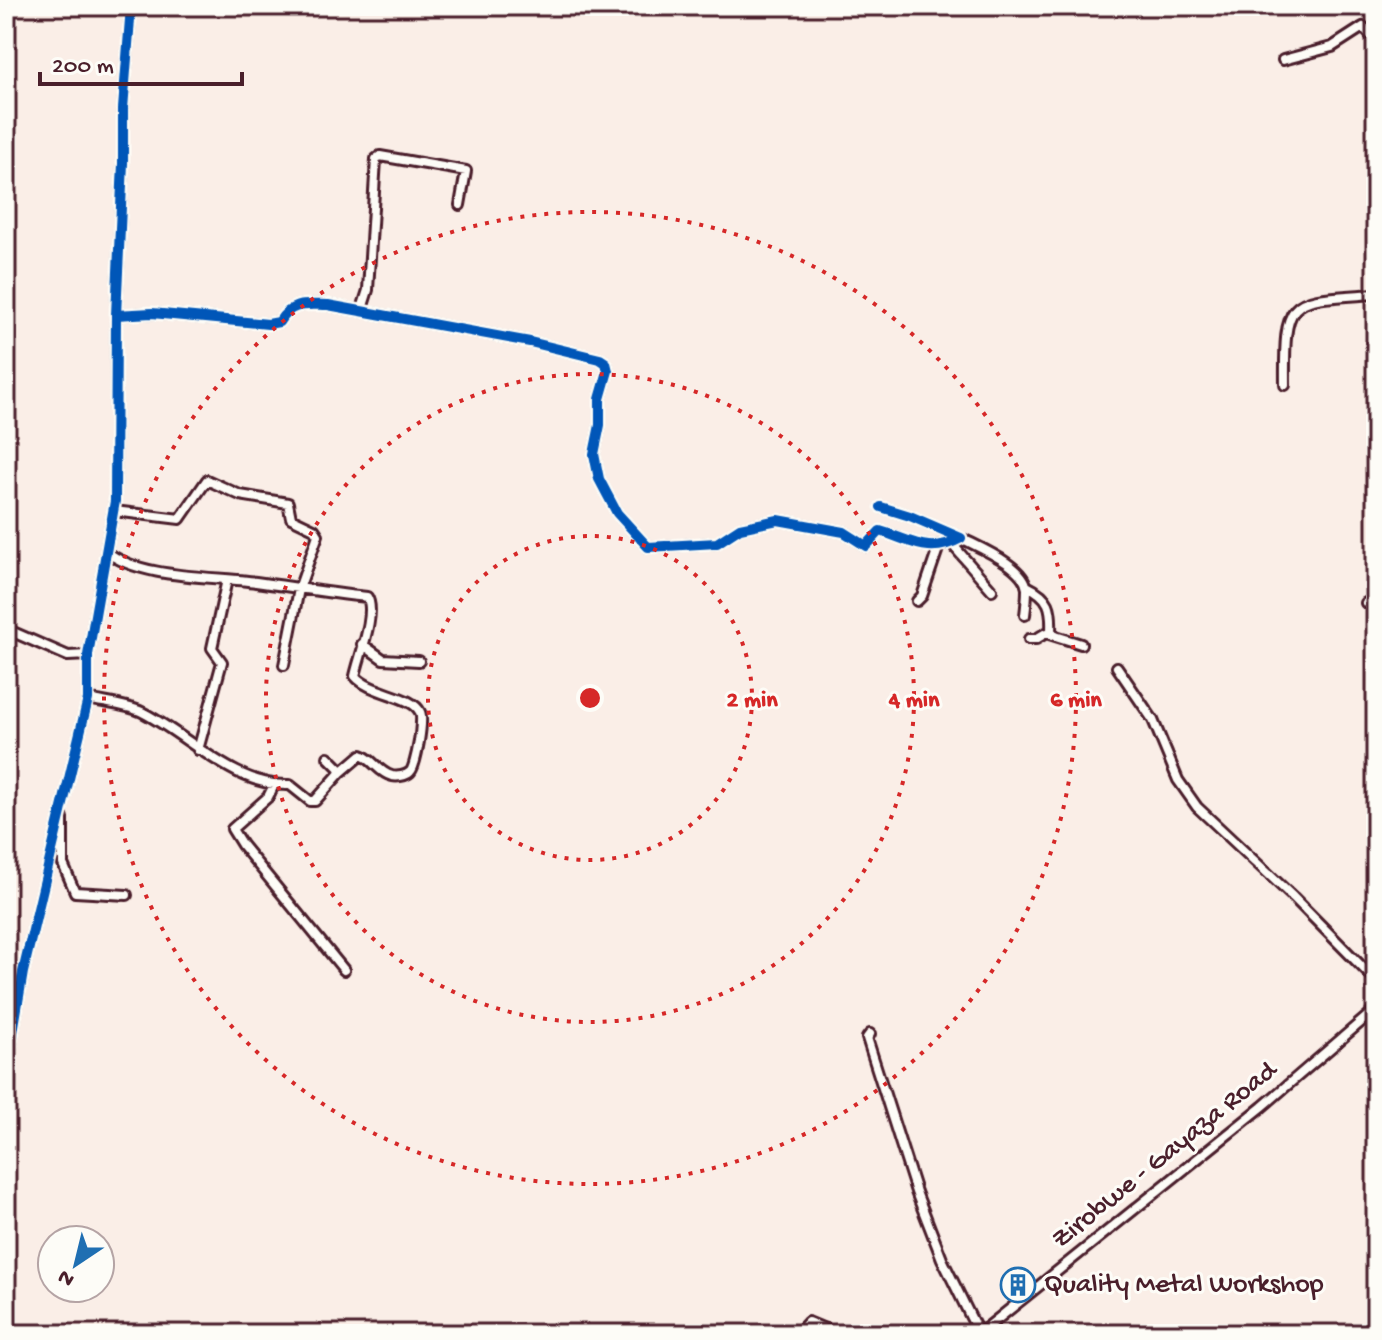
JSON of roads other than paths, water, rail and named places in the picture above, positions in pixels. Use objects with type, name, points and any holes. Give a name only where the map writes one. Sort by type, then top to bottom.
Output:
[{"type":"street","points":[[8,1062],[23,972],[88,699],[88,655],[114,511],[116,315],[123,109],[131,6]]},
{"type":"street","points":[[1283,60],[1332,47],[1363,27],[1376,41]]},
{"type":"street","points":[[362,309],[368,290],[376,159],[380,156],[466,171],[460,205]]},
{"type":"street","points":[[1285,385],[1285,331],[1295,309],[1310,300],[1376,294]]},
{"type":"street","points":[[116,315],[152,313],[268,324],[279,322],[286,311],[299,306],[328,305],[530,342],[600,359],[606,363],[608,371],[600,399],[600,425],[594,454],[599,479],[617,513],[648,547],[717,543],[740,528],[778,520],[844,532],[866,546],[880,531],[925,547],[939,546],[961,538]]},
{"type":"street","points":[[114,511],[180,519],[207,480],[240,495],[288,503],[291,518],[314,529],[318,535],[299,589],[284,665]]},
{"type":"street","points":[[881,507],[961,538],[1012,566],[1027,586],[1048,602],[1053,612],[1051,631],[1054,634]]},
{"type":"street","points":[[951,543],[992,590]]},
{"type":"street","points":[[917,601],[922,596],[939,546]]},
{"type":"street","points":[[88,699],[141,711],[198,750],[256,779],[274,785],[290,785],[310,801],[315,801],[361,755],[394,777],[408,774],[412,769],[421,729],[422,715],[418,708],[374,690],[355,676],[370,621],[371,603],[367,597],[134,566],[106,551]]},
{"type":"street","points":[[198,750],[222,662],[212,648],[225,579]]},
{"type":"street","points":[[1025,615],[1027,586]]},
{"type":"street","points":[[1366,603],[1376,600]]},
{"type":"street","points":[[6,629],[68,656],[88,655]]},
{"type":"street","points":[[1029,639],[1046,633],[1081,644]]},
{"type":"street","points":[[362,644],[383,659],[419,661]]},
{"type":"street","points":[[1117,667],[1153,720],[1178,780],[1197,807],[1376,981]]},
{"type":"street","points":[[328,757],[340,773]]},
{"type":"street","points":[[274,785],[268,797],[232,829],[344,970]]},
{"type":"street","points":[[62,814],[65,826],[63,864],[75,892],[127,895]]},
{"type":"street","name":"Zirobwe - Gayaza Road","points":[[979,1334],[1262,1107],[1376,1009]]},
{"type":"street","points":[[870,1034],[867,1038],[875,1069],[916,1192],[942,1259],[979,1334]]},
{"type":"street","points":[[797,1334],[808,1322],[837,1334]]},
{"type":"place","name":"Quality Metal Workshop","points":[[1018,1285]]}]
